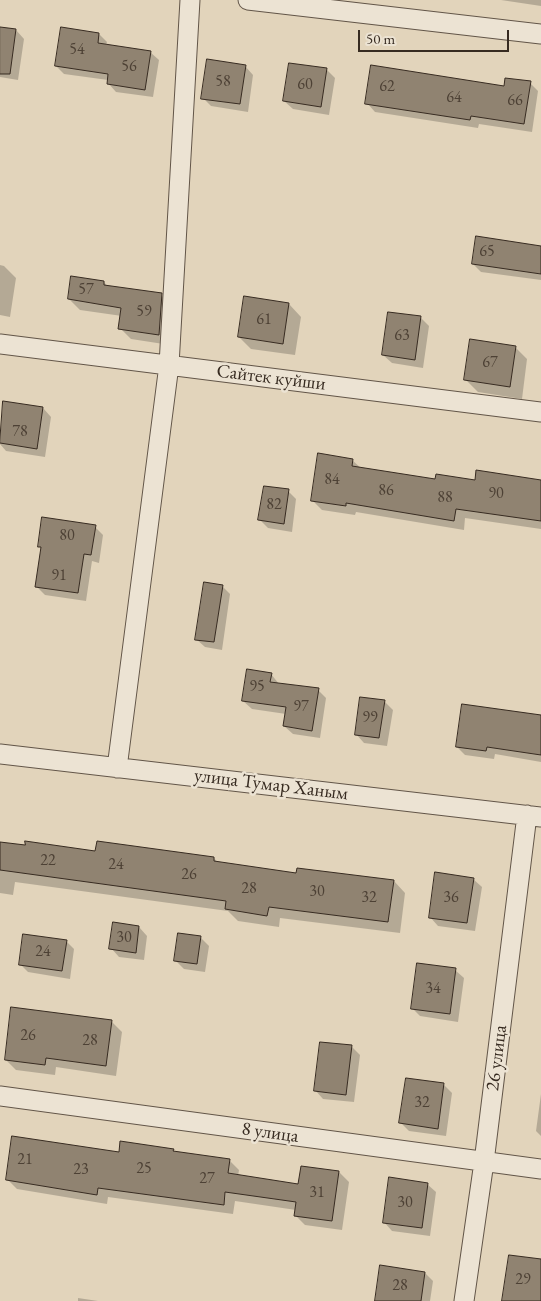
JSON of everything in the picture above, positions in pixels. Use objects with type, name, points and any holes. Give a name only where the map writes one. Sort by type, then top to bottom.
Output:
[{"type":"street","points":[[117,768],[169,365],[190,0]]},
{"type":"street","points":[[248,0],[541,34]]},
{"type":"street","name":"Сайтек куйши","points":[[0,344],[541,412]]},
{"type":"street","name":"улица Тумар Ханым","points":[[0,754],[534,816]]},
{"type":"street","name":"26 улица","points":[[464,1301],[534,816]]},
{"type":"street","name":"8 улица","points":[[0,1096],[541,1169]]},
{"type":"building","points":[[0,27],[16,29],[10,74],[0,74]]},
{"type":"building","points":[[61,27],[99,33],[98,43],[151,51],[145,90],[107,84],[108,74],[55,66]]},
{"type":"building","points":[[207,59],[246,65],[240,104],[201,99]]},
{"type":"building","points":[[289,63],[327,68],[321,107],[283,101]]},
{"type":"building","points":[[371,65],[504,86],[505,78],[531,81],[524,124],[471,116],[470,120],[365,104]]},
{"type":"building","points":[[476,236],[541,246],[541,274],[472,264]]},
{"type":"building","points":[[71,276],[104,281],[104,285],[162,293],[159,335],[118,329],[121,308],[68,299]]},
{"type":"building","points":[[244,296],[289,303],[283,344],[238,337]]},
{"type":"building","points":[[388,312],[421,316],[415,360],[382,355]]},
{"type":"building","points":[[470,339],[516,346],[510,387],[464,380]]},
{"type":"building","points":[[3,401],[43,407],[37,449],[0,443]]},
{"type":"building","points":[[318,453],[353,459],[352,466],[435,479],[436,474],[475,480],[476,470],[541,480],[541,521],[456,509],[454,521],[346,503],[346,506],[311,501]]},
{"type":"building","points":[[264,486],[289,489],[284,524],[258,520]]},
{"type":"building","points":[[42,517],[96,525],[91,555],[84,554],[78,593],[35,587],[41,547],[38,547]]},
{"type":"building","points":[[204,582],[223,585],[214,642],[195,640]]},
{"type":"building","points":[[247,669],[272,673],[270,682],[319,688],[312,731],[283,726],[286,707],[242,701]]},
{"type":"building","points":[[360,697],[385,700],[379,738],[355,735]]},
{"type":"building","points":[[462,704],[541,715],[541,755],[487,747],[486,751],[456,747]]},
{"type":"building","points":[[25,841],[95,851],[97,841],[214,857],[214,861],[296,873],[297,868],[394,880],[388,922],[269,907],[267,916],[225,909],[226,901],[0,870],[0,842],[25,845]]},
{"type":"building","points":[[435,872],[474,878],[467,923],[429,918]]},
{"type":"building","points":[[113,922],[139,926],[136,953],[109,949]]},
{"type":"building","points":[[178,933],[201,936],[197,964],[174,961]]},
{"type":"building","points":[[23,934],[67,940],[62,971],[19,965]]},
{"type":"building","points":[[417,963],[456,968],[450,1014],[411,1009]]},
{"type":"building","points":[[11,1007],[112,1020],[106,1066],[46,1058],[45,1065],[5,1060]]},
{"type":"building","points":[[320,1042],[352,1045],[346,1095],[314,1091]]},
{"type":"building","points":[[406,1078],[444,1083],[438,1129],[399,1123]]},
{"type":"building","points":[[12,1136],[119,1152],[120,1141],[174,1149],[173,1151],[230,1159],[228,1173],[298,1184],[301,1166],[339,1171],[332,1221],[294,1216],[296,1202],[225,1192],[224,1205],[98,1188],[97,1195],[6,1180]]},
{"type":"building","points":[[389,1177],[428,1183],[422,1228],[383,1223]]},
{"type":"building","points":[[509,1255],[541,1259],[541,1301],[502,1301]]},
{"type":"building","points":[[380,1265],[425,1272],[421,1301],[375,1301]]}]
